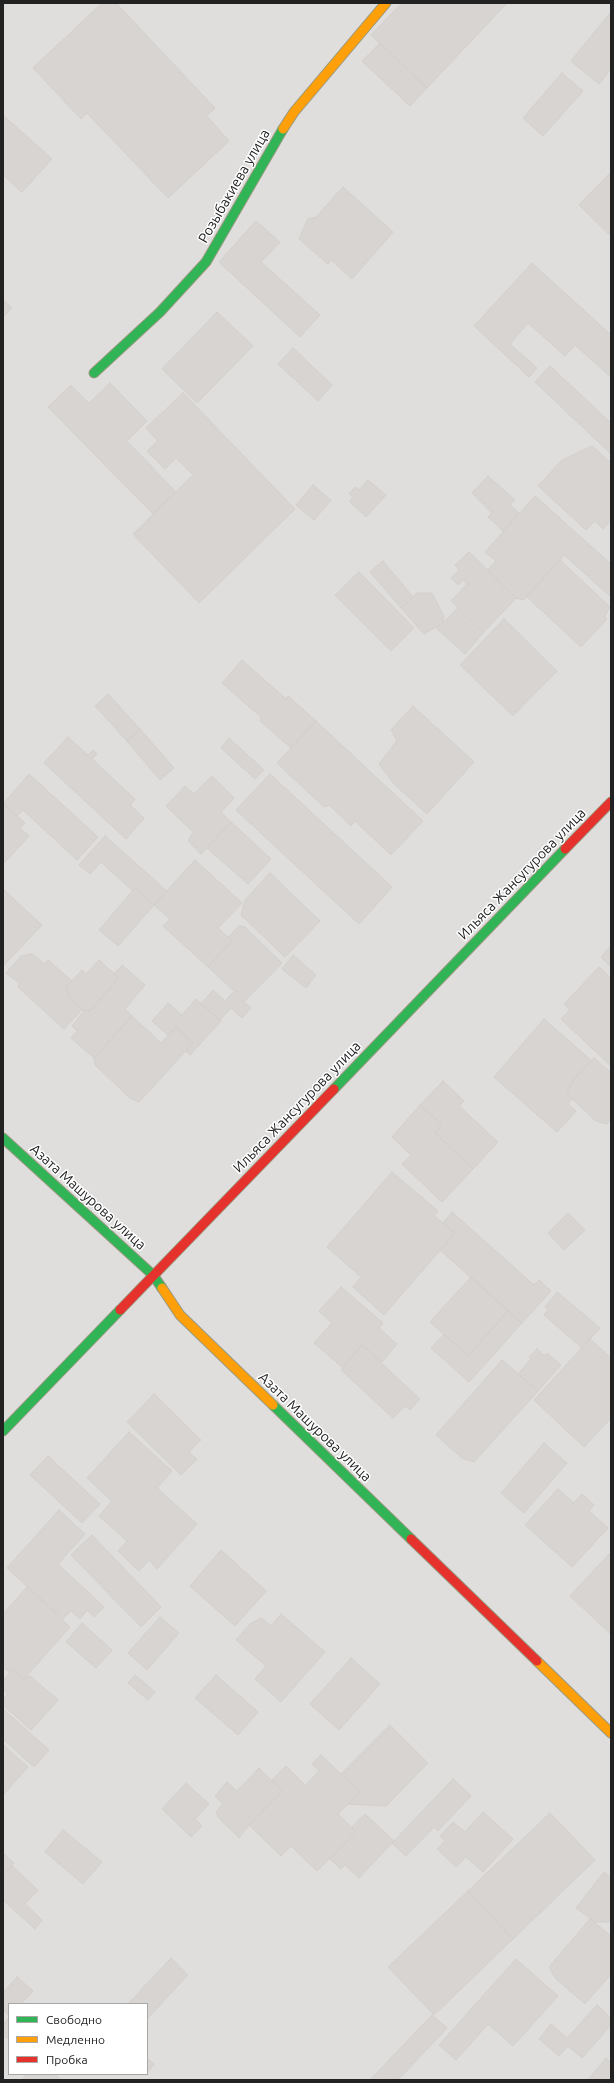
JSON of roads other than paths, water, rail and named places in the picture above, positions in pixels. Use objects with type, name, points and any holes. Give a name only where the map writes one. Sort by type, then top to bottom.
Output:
[{"type":"street","name":"Розыбакиева улица","points":[[94,373],[160,312],[206,262],[267,154],[294,112],[386,3]]},
{"type":"street","name":"Ильяса Жансугурова улица","points":[[3,1431],[611,802]]},
{"type":"street","name":"Азата Машурова улица","points":[[3,1138],[153,1275],[180,1315],[611,1734]]}]
